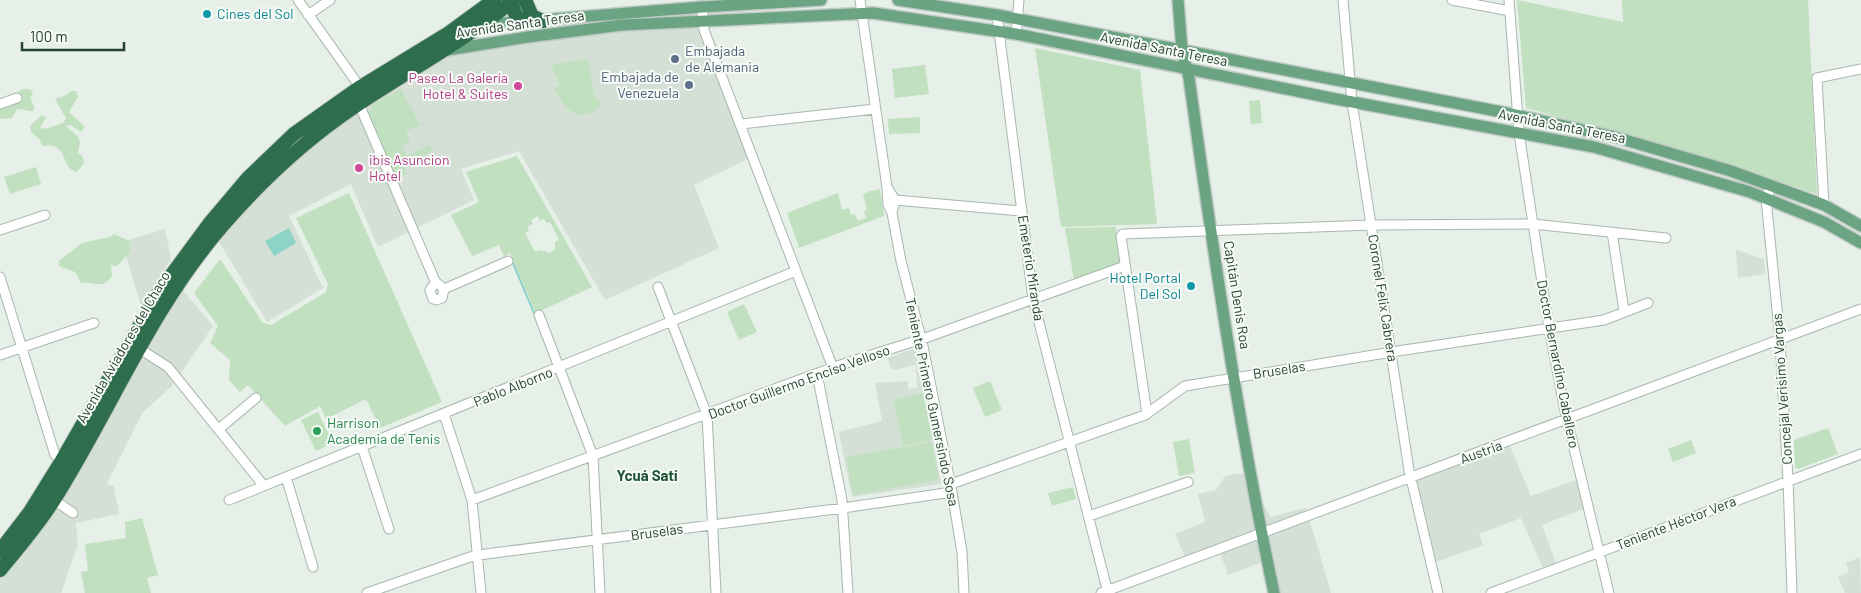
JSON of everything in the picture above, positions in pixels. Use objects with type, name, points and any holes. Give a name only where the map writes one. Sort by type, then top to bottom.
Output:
[{"type":"highway","name":"Avenida Aviadores del Chaco","points":[[138,348],[159,292],[189,250],[248,178],[284,143],[357,83],[449,33],[494,0]]},
{"type":"highway","points":[[525,0],[532,16],[543,21]]},
{"type":"highway","name":"Avenida Aviadores del Chaco","points":[[0,551],[67,465],[188,270],[222,227],[250,196],[297,150],[376,92],[443,52],[482,25],[511,1]]},
{"type":"highway","points":[[511,1],[516,16],[524,23]]},
{"type":"highway","points":[[449,33],[482,25]]},
{"type":"highway","points":[[250,196],[257,181],[278,159],[284,143]]},
{"type":"highway","name":"Avenida Aviadores del Chaco","points":[[0,570],[54,500],[67,465]]},
{"type":"highway","points":[[0,558],[26,525],[30,512]]},
{"type":"main road","name":"Avenida Santa Teresa","points":[[482,25],[702,7],[821,0]]},
{"type":"main road","name":"Avenida Santa Teresa","points":[[898,0],[997,15],[1182,50],[1518,115],[1640,143],[1724,169],[1824,205],[1861,226]]},
{"type":"main road","name":"Capitán Denis Roa","points":[[1178,0],[1182,50],[1187,69],[1211,230],[1261,533],[1274,593]]},
{"type":"main road","name":"Avenida Santa Teresa","points":[[443,52],[468,46],[586,30],[861,13],[1016,34],[1352,102],[1625,154],[1766,199],[1824,222],[1861,242]]},
{"type":"street","points":[[298,0],[357,83],[376,92]]},
{"type":"street","points":[[308,15],[330,0]]},
{"type":"street","points":[[741,124],[875,109],[860,0]]},
{"type":"street","points":[[1016,34],[1019,0]]},
{"type":"street","name":"Coronel Felix Cabrera","points":[[1343,0],[1352,102],[1411,478],[1438,593]]},
{"type":"street","points":[[1452,0],[1510,10]]},
{"type":"street","name":"Doctor Bernardino Caballero","points":[[1510,0],[1519,133],[1549,328],[1567,420],[1608,593]]},
{"type":"street","points":[[702,7],[702,22],[833,368]]},
{"type":"street","name":"Emeterio Miranda","points":[[997,15],[1033,298],[1089,516],[1105,592]]},
{"type":"street","points":[[1824,205],[1817,78],[1861,70]]},
{"type":"street","points":[[0,104],[16,98]]},
{"type":"street","points":[[359,104],[435,282],[444,289]]},
{"type":"street","name":"Teniente Primero Gumersindo Sosa","points":[[875,109],[888,205],[892,214],[921,339],[951,488],[962,552],[964,593]]},
{"type":"street","name":"Concejal Verisimo Vargas","points":[[1770,186],[1766,199],[1780,340],[1792,593]]},
{"type":"street","points":[[887,187],[895,200],[892,214]]},
{"type":"street","points":[[895,200],[1022,211]]},
{"type":"street","points":[[0,230],[44,215]]},
{"type":"street","points":[[1147,414],[1121,236],[1123,234],[1371,224],[1533,224],[1666,238]]},
{"type":"street","points":[[1612,232],[1624,311]]},
{"type":"street","points":[[444,289],[508,261]]},
{"type":"street","name":"Doctor Guillermo Enciso Velloso","points":[[472,500],[833,368],[921,339],[1125,266]]},
{"type":"street","name":"Pablo Alborno","points":[[229,500],[561,368],[796,271]]},
{"type":"street","points":[[0,277],[55,455],[67,465]]},
{"type":"street","points":[[435,282],[430,290],[433,298],[438,300],[442,298],[444,289]]},
{"type":"street","points":[[658,287],[707,415],[716,593]]},
{"type":"street","name":"Bruselas","points":[[367,593],[479,556],[843,508],[951,488],[1070,441],[1147,414],[1185,386],[1391,352],[1604,320],[1648,303]]},
{"type":"street","name":"Austria","points":[[1105,592],[1861,309]]},
{"type":"street","points":[[539,315],[561,368],[592,456],[600,593]]},
{"type":"street","points":[[0,355],[94,323]]},
{"type":"street","points":[[138,348],[168,367],[264,486]]},
{"type":"street","points":[[817,374],[843,508],[848,593]]},
{"type":"street","points":[[219,429],[256,398]]},
{"type":"street","points":[[444,414],[472,500],[479,556],[481,593]]},
{"type":"street","points":[[362,446],[388,529]]},
{"type":"street","name":"Teniente Héctor Vera","points":[[1491,593],[1861,454]]},
{"type":"street","points":[[286,478],[313,566]]},
{"type":"street","points":[[1089,516],[1188,482]]},
{"type":"street","points":[[54,500],[73,513]]},
{"type":"shaded area","points":[[701,25],[752,157],[694,185],[719,248],[605,300],[519,151],[461,169],[474,200],[378,247],[351,184],[289,216],[323,288],[267,322],[218,240],[272,181],[340,122],[450,53],[579,33]]},
{"type":"shaded area","points":[[165,229],[171,258],[142,309],[122,242]]},
{"type":"shaded area","points":[[1736,250],[1764,259],[1765,274],[1738,278]]},
{"type":"shaded area","points":[[181,288],[213,326],[172,386],[142,413],[107,483],[114,487],[119,514],[76,523],[78,544],[61,593],[0,593],[0,578],[33,536]]},
{"type":"shaded area","points":[[916,348],[923,393],[893,400],[903,446],[933,440],[941,484],[852,497],[839,432],[882,421],[875,383],[908,381],[908,389],[917,388],[916,365],[892,370],[887,358]]},
{"type":"shaded area","points":[[1509,444],[1531,496],[1579,479],[1586,508],[1542,525],[1557,566],[1544,571],[1521,518],[1479,534],[1483,545],[1433,563],[1413,479]]},
{"type":"shaded area","points":[[1249,472],[1270,517],[1306,508],[1331,593],[1272,593],[1265,561],[1228,575],[1220,552],[1188,564],[1175,534],[1205,522],[1198,494],[1216,490],[1225,476]]},
{"type":"shaded area","points":[[1860,557],[1861,593],[1845,593],[1838,577],[1849,572],[1846,563]]},
{"type":"green space","points":[[1517,0],[1623,22],[1622,0],[1808,0],[1817,194],[1689,152],[1526,108]]},
{"type":"green space","points":[[1035,48],[1140,70],[1157,224],[1061,227]]},
{"type":"green space","points":[[588,59],[594,94],[602,103],[596,111],[581,115],[571,111],[559,97],[554,88],[560,85],[551,65]]},
{"type":"green space","points":[[925,65],[929,94],[895,98],[892,69]]},
{"type":"green space","points":[[30,89],[33,93],[30,98],[35,109],[32,111],[17,109],[12,118],[0,119],[0,106],[13,101],[19,91]]},
{"type":"green space","points":[[401,89],[420,125],[406,131],[410,141],[402,145],[407,156],[430,145],[432,151],[403,164],[407,174],[396,179],[367,112],[372,109],[371,106]]},
{"type":"green space","points":[[71,91],[76,91],[78,97],[69,112],[85,127],[81,132],[71,125],[66,126],[78,137],[80,142],[78,153],[83,157],[84,163],[77,172],[69,167],[58,148],[42,146],[40,140],[31,132],[30,126],[42,115],[46,118],[40,127],[45,129],[63,123],[66,118],[55,99],[67,95]]},
{"type":"green space","points":[[1260,100],[1262,123],[1251,124],[1249,101]]},
{"type":"green space","points":[[920,117],[920,133],[889,134],[888,119]]},
{"type":"green space","points":[[517,156],[592,287],[536,313],[510,253],[504,256],[499,245],[472,256],[451,215],[479,202],[466,172]],"holes":[[[538,216],[540,221],[544,219],[547,223],[550,222],[559,240],[555,242],[555,249],[550,253],[540,250],[535,252],[525,233],[529,231],[527,227],[533,224],[531,220]]]},
{"type":"green space","points":[[36,167],[41,184],[10,194],[4,177]]},
{"type":"green space","points":[[880,189],[884,216],[799,248],[787,213],[838,193],[842,210],[849,208],[851,215],[855,214],[858,221],[866,218],[864,211],[867,209],[863,195]]},
{"type":"green space","points":[[349,193],[442,402],[380,428],[366,399],[326,419],[320,406],[285,426],[248,385],[240,392],[229,380],[230,360],[210,343],[218,326],[194,293],[220,259],[262,322],[271,325],[326,292],[328,284],[296,218]]},
{"type":"green space","points":[[1116,227],[1120,263],[1074,280],[1065,228]]},
{"type":"green space","points":[[114,234],[130,241],[130,252],[117,266],[111,265],[112,276],[105,283],[81,283],[75,272],[59,266],[59,261],[82,243],[109,237]]},
{"type":"green space","points":[[744,304],[757,332],[739,340],[727,312]]},
{"type":"green space","points":[[990,381],[1002,410],[985,417],[973,388]]},
{"type":"green space","points":[[923,393],[933,440],[903,446],[893,400]]},
{"type":"green space","name":"Harrison Academia de Tenis","points":[[318,412],[333,443],[316,451],[301,420]]},
{"type":"green space","points":[[1828,428],[1838,454],[1798,469],[1795,467],[1794,440]]},
{"type":"green space","points":[[1189,439],[1195,473],[1179,476],[1173,442]]},
{"type":"green space","points":[[1691,440],[1696,453],[1673,462],[1668,449]]},
{"type":"green space","points":[[932,442],[939,480],[853,495],[846,457]]},
{"type":"green space","points":[[1073,487],[1076,499],[1052,506],[1048,493]]},
{"type":"green space","points":[[142,518],[158,575],[147,578],[151,593],[85,593],[81,572],[88,571],[85,544],[126,538],[125,522]]},
{"type":"water","points":[[289,228],[296,243],[274,256],[265,241]]},
{"type":"waterway","points":[[513,263],[534,313]]},
{"type":"place","name":"Cines del Sol","points":[[207,14]]},
{"type":"place","name":"Embajada de Alemania","points":[[675,59]]},
{"type":"place","name":"Embajada de Venezuela","points":[[689,85]]},
{"type":"place","name":"Paseo La Galería Hotel & Suites","points":[[518,86]]},
{"type":"place","name":"ibis Asuncion Hotel","points":[[359,168]]},
{"type":"place","name":"Hotel Portal Del Sol","points":[[1191,286]]},
{"type":"place","name":"Harrison Academia de Tenis","points":[[317,431]]},
{"type":"district","name":"Ycuá Satí","points":[[647,476]]}]
